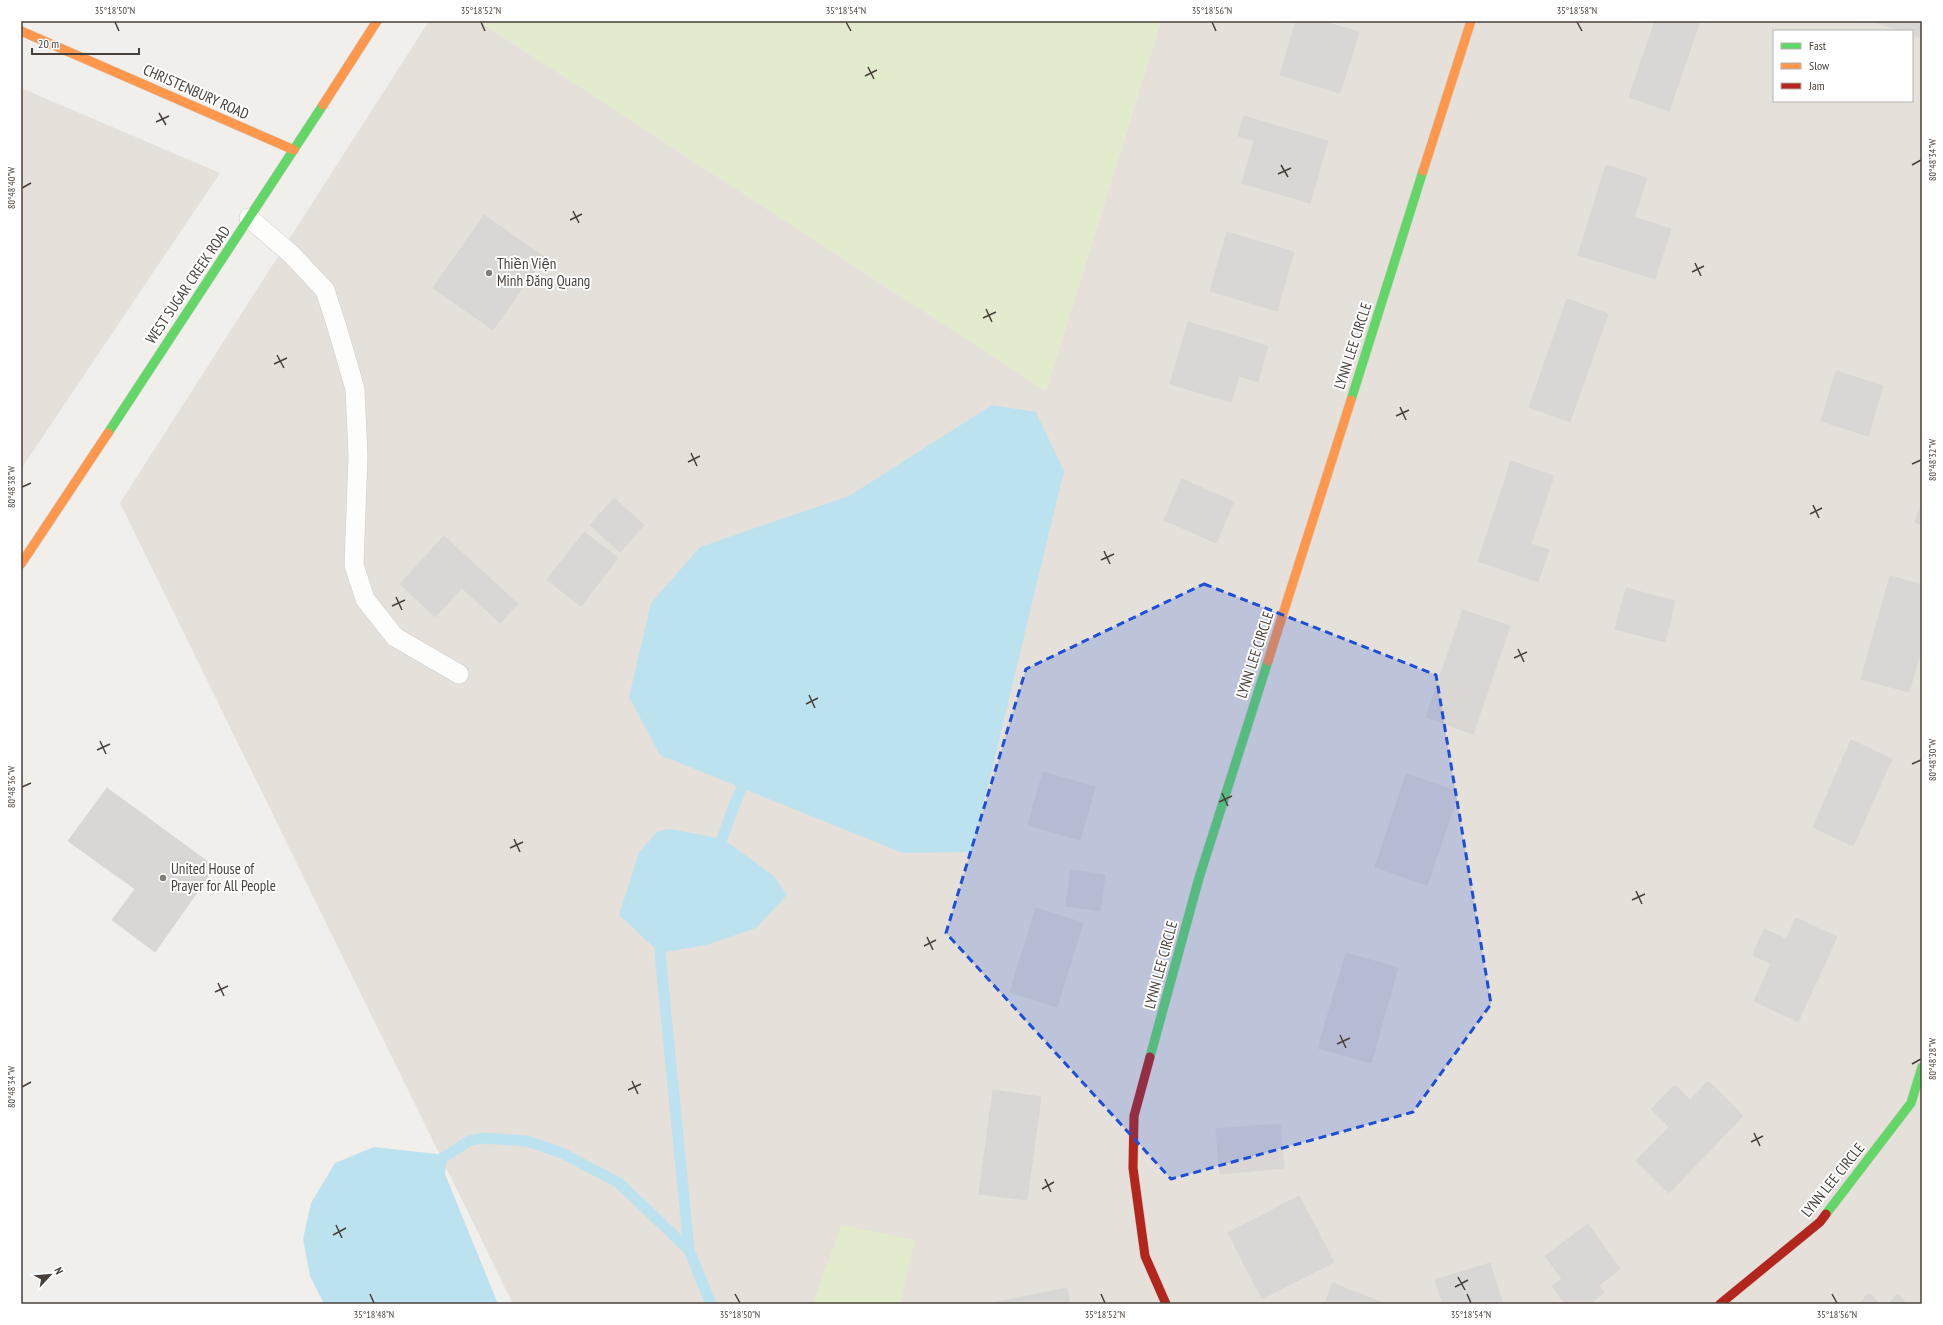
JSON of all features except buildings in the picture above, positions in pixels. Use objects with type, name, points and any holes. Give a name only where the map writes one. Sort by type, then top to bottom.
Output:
[{"type":"street","name":"WEST SUGAR CREEK ROAD","points":[[21,564],[294,150],[377,21]]},
{"type":"street","name":"LYNN LEE CIRCLE","points":[[1166,1304],[1145,1256],[1133,1168],[1134,1116],[1199,878],[1471,21]]},
{"type":"street","name":"CHRISTENBURY ROAD","points":[[21,31],[294,150]]},
{"type":"street","name":"LYNN LEE CIRCLE","points":[[1720,1304],[1820,1222],[1910,1103],[1922,1067]]},
{"type":"lane","points":[[249,218],[291,254],[325,290],[337,327],[355,389],[358,456],[354,565],[364,599],[395,637],[459,674]]},
{"type":"highlighted area","points":[[1204,584],[1436,675],[1491,1004],[1413,1112],[1171,1179],[946,933],[1026,669]]},
{"type":"shaded area","points":[[429,21],[479,21],[1046,391],[1161,21],[1922,21],[1922,1304],[513,1304],[120,503]]},
{"type":"shaded area","points":[[21,88],[220,173],[21,469]]},
{"type":"green space","points":[[479,21],[1161,21],[1046,391]]},
{"type":"green space","points":[[841,1225],[915,1240],[900,1304],[813,1304]]},
{"type":"water","points":[[992,405],[1036,412],[1064,471],[972,852],[903,853],[660,755],[629,697],[651,603],[700,547],[849,496]]},
{"type":"water","points":[[671,829],[723,839],[774,876],[787,895],[756,928],[706,945],[660,953],[619,915],[639,852],[658,831]]},
{"type":"water","points":[[374,1147],[447,1155],[445,1174],[498,1304],[324,1304],[310,1276],[303,1239],[311,1203],[335,1163]]},
{"type":"waterway","points":[[716,852],[739,794],[750,777]]},
{"type":"waterway","points":[[667,940],[660,953],[689,1250],[711,1304]]},
{"type":"waterway","points":[[435,1163],[469,1141],[482,1138],[527,1141],[562,1153],[619,1183],[689,1250]]},
{"type":"traffic: fast","points":[[108,433],[323,105]]},
{"type":"traffic: fast","points":[[1351,400],[1423,171]]},
{"type":"traffic: fast","points":[[1150,1057],[1199,878],[1268,661]]},
{"type":"traffic: fast","points":[[1826,1214],[1911,1103],[1922,1067]]},
{"type":"traffic: slow","points":[[323,105],[377,21]]},
{"type":"traffic: slow","points":[[1423,171],[1471,21]]},
{"type":"traffic: slow","points":[[21,31],[294,150]]},
{"type":"traffic: slow","points":[[1268,661],[1351,400]]},
{"type":"traffic: slow","points":[[21,564],[108,433]]},
{"type":"traffic: jam","points":[[1150,1057],[1134,1116],[1133,1168],[1145,1256],[1166,1304]]},
{"type":"traffic: jam","points":[[1720,1304],[1820,1222],[1826,1214]]},
{"type":"place","name":"Thiền Viện Minh Đăng Quang","points":[[489,273]]},
{"type":"place","name":"United House of Prayer for All People","points":[[163,878]]}]
